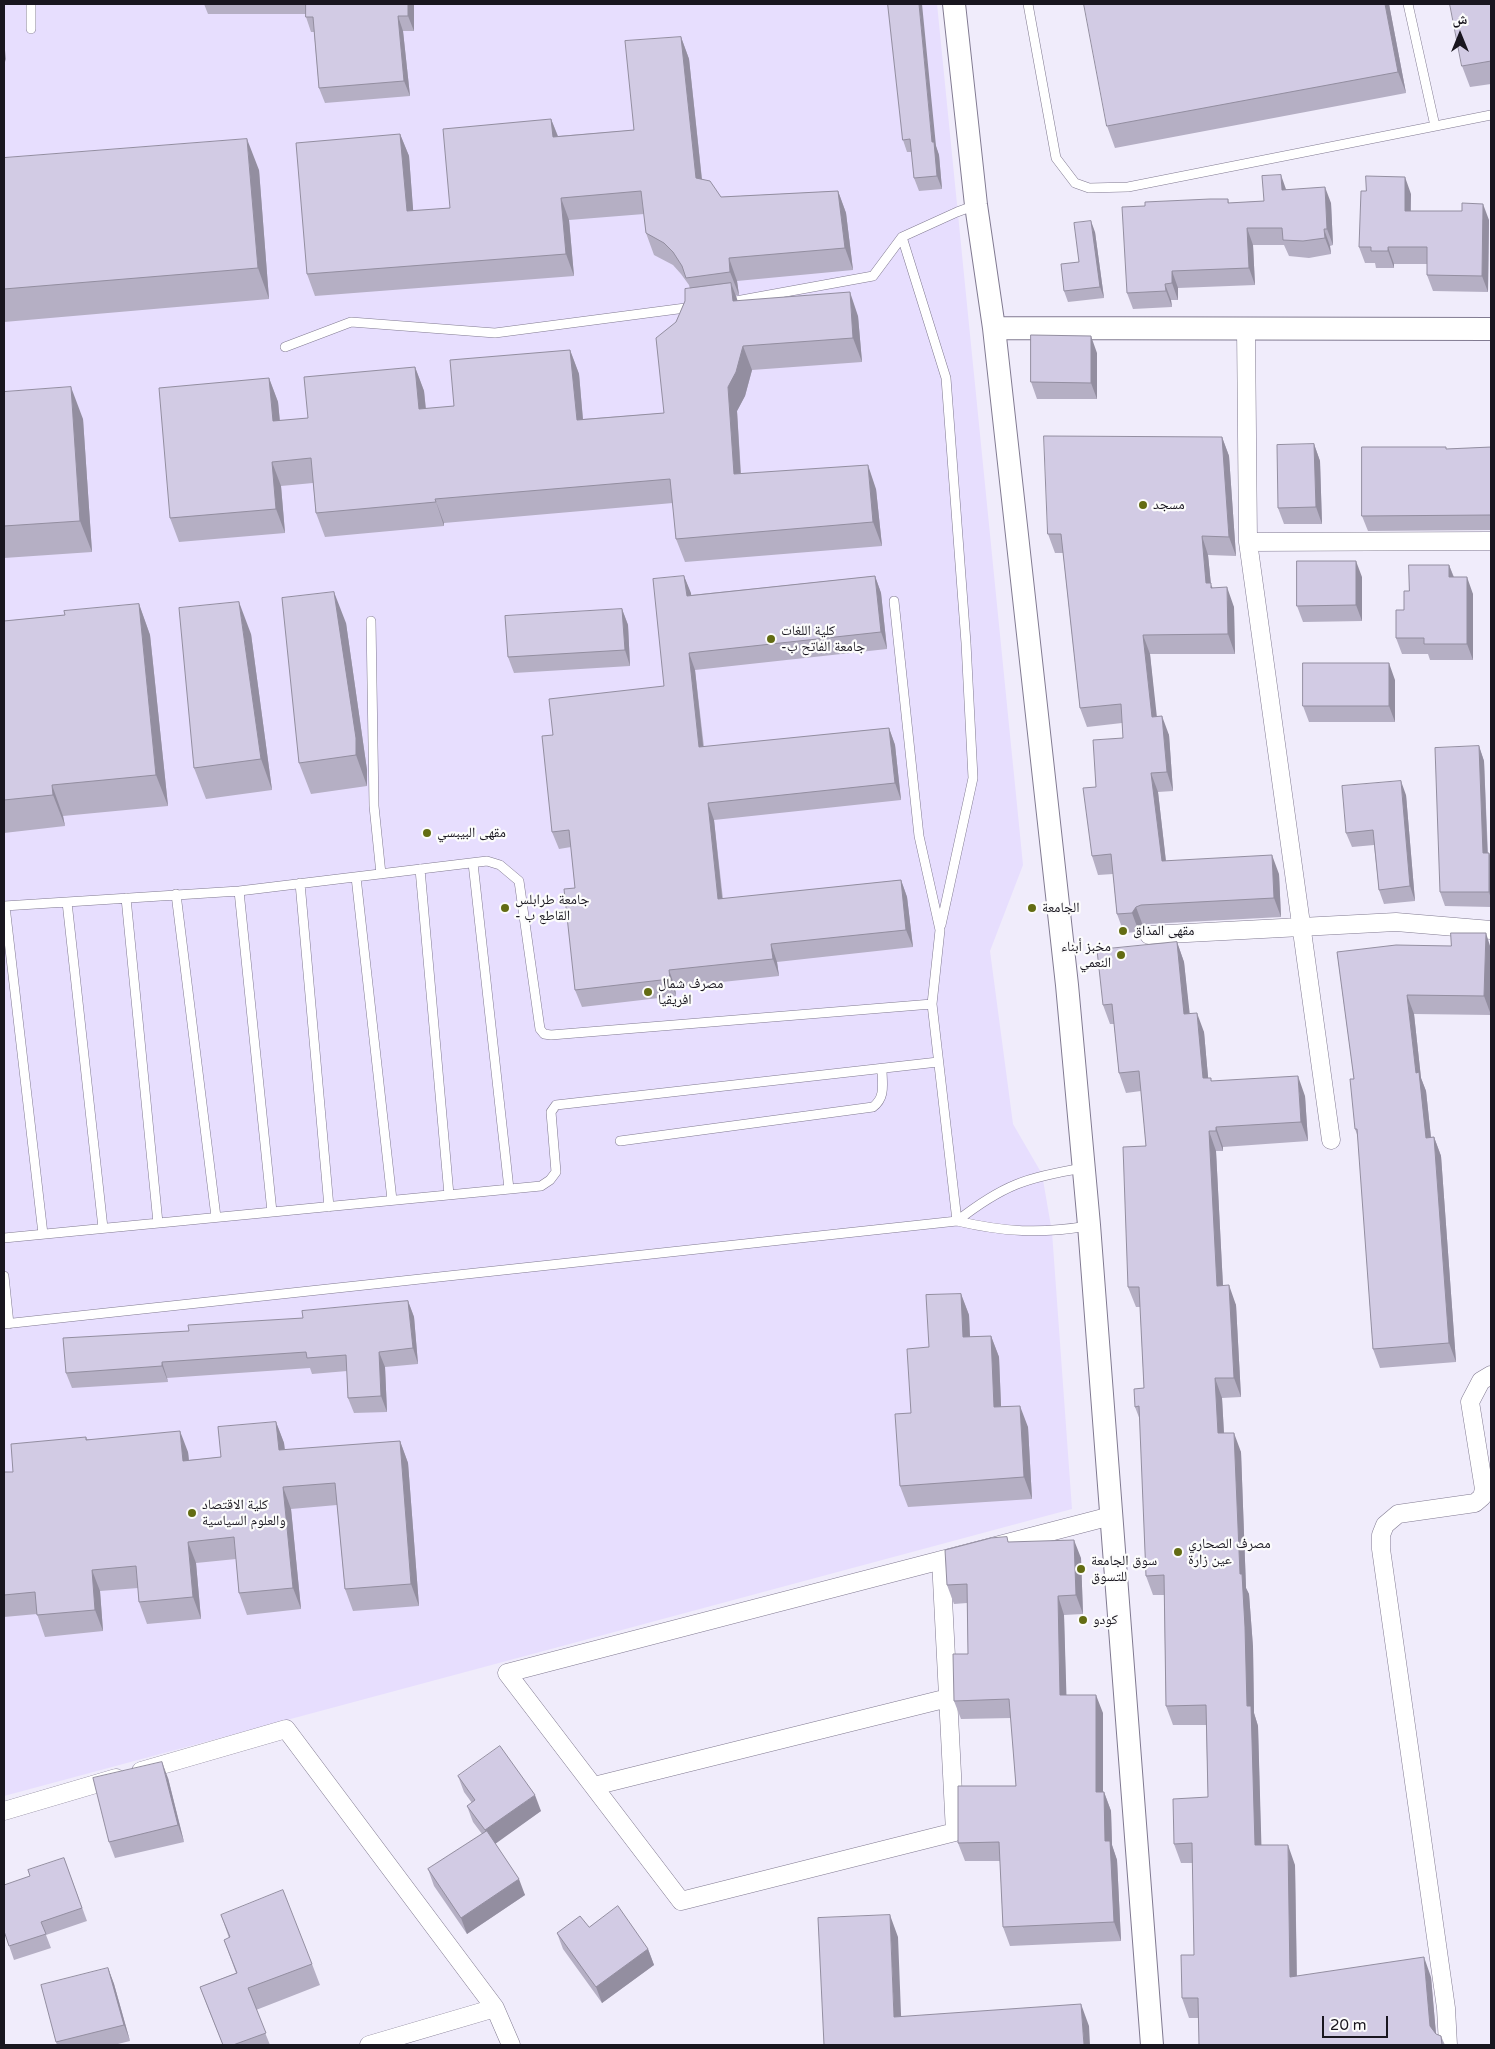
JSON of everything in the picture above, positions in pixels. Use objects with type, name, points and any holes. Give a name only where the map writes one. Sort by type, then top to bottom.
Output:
[{"type":"street","points":[[954,4],[976,205],[994,328],[1067,985],[1090,1226],[1152,2045]]},
{"type":"street","points":[[994,328],[1491,329]]},
{"type":"street","points":[[1246,328],[1248,542],[1331,1140]]},
{"type":"street","points":[[1248,542],[1491,541]]},
{"type":"street","points":[[1149,935],[1396,922],[1491,930]]},
{"type":"street","points":[[1448,2045],[1446,2008],[1381,1549],[1381,1534],[1386,1525],[1398,1514],[1475,1503],[1482,1497],[1484,1489],[1470,1402],[1481,1382],[1491,1375]]},
{"type":"street","points":[[941,1560],[955,1832],[681,1901],[506,1673],[941,1560],[1112,1516]]},
{"type":"street","points":[[594,1786],[948,1698]]},
{"type":"street","points":[[4,1811],[286,1729],[495,2008],[511,2045]]},
{"type":"street","points":[[369,2045],[495,2008]]},
{"type":"lane","points":[[31,4],[31,30]]},
{"type":"lane","points":[[1028,4],[1056,158],[1075,183],[1089,188],[1128,187],[1491,115]]},
{"type":"lane","points":[[1408,4],[1435,126]]},
{"type":"lane","points":[[726,302],[874,276],[902,236],[976,205]]},
{"type":"lane","points":[[902,236],[946,378],[966,643],[973,778],[940,930],[932,1004],[957,1221]]},
{"type":"lane","points":[[285,347],[351,322],[495,333],[707,305]]},
{"type":"lane","points":[[894,601],[919,836],[940,930]]},
{"type":"lane","points":[[371,621],[374,806],[381,874]]},
{"type":"lane","points":[[43,1234],[4,906],[239,891],[487,861],[500,865],[519,881],[540,1029],[544,1034],[932,1004]]},
{"type":"lane","points":[[473,863],[509,1189]]},
{"type":"lane","points":[[420,869],[450,1195]]},
{"type":"lane","points":[[356,877],[392,1200]]},
{"type":"lane","points":[[300,883],[329,1207]]},
{"type":"lane","points":[[239,891],[272,1212]]},
{"type":"lane","points":[[176,894],[216,1217]]},
{"type":"lane","points":[[126,898],[158,1223]]},
{"type":"lane","points":[[67,902],[103,1228]]},
{"type":"lane","points":[[4,1238],[541,1186],[550,1180],[556,1172],[550,1112],[556,1105],[938,1062]]},
{"type":"lane","points":[[620,1141],[872,1107],[880,1102],[882,1069]]},
{"type":"lane","points":[[957,1221],[983,1201],[1011,1185],[1042,1174],[1084,1168]]},
{"type":"lane","points":[[4,1276],[6,1324],[957,1221],[988,1228],[1020,1232],[1052,1232],[1090,1226]]},
{"type":"shaded area","name":"جامعة طرابلس - القاطع ب","points":[[4,4],[937,4],[1023,865],[990,951],[1013,1124],[1042,1174],[1052,1232],[1072,1509],[4,1796]]},
{"type":"building","points":[[306,4],[408,4],[408,16],[398,16],[404,81],[319,88],[313,17],[306,17]]},
{"type":"building","points":[[888,4],[919,4],[937,176],[914,178],[910,139],[903,140]]},
{"type":"building","points":[[1084,4],[1385,4],[1398,72],[1107,126]]},
{"type":"building","points":[[1450,4],[1491,4],[1491,61],[1462,66]]},
{"type":"building","points":[[681,37],[696,178],[710,181],[721,197],[838,191],[845,248],[729,258],[730,272],[686,278],[682,266],[673,252],[664,243],[646,233],[641,191],[561,198],[566,254],[307,274],[296,143],[400,134],[407,211],[450,208],[443,129],[551,119],[553,137],[634,130],[625,41]]},
{"type":"building","points":[[247,139],[258,268],[4,289],[4,158]]},
{"type":"building","points":[[1281,175],[1282,190],[1325,187],[1327,229],[1324,229],[1325,238],[1303,241],[1283,240],[1282,228],[1247,228],[1249,268],[1172,271],[1172,283],[1165,284],[1166,291],[1127,293],[1122,207],[1145,206],[1145,202],[1210,199],[1228,199],[1228,203],[1264,201],[1262,176]]},
{"type":"building","points":[[1366,176],[1405,177],[1405,211],[1462,211],[1462,203],[1483,204],[1482,276],[1427,275],[1427,247],[1388,247],[1388,251],[1371,251],[1371,247],[1359,247],[1361,191],[1366,191]]},
{"type":"building","points":[[1091,221],[1100,287],[1064,291],[1061,264],[1079,262],[1074,223]]},
{"type":"building","points":[[731,283],[733,301],[850,292],[853,338],[743,346],[736,372],[728,387],[734,474],[868,465],[873,522],[676,539],[670,479],[435,499],[436,502],[316,513],[311,458],[272,462],[276,509],[170,518],[159,388],[269,378],[273,421],[308,418],[304,377],[415,367],[419,409],[454,406],[450,360],[570,350],[577,420],[664,413],[656,338],[676,322],[685,301],[685,289]]},
{"type":"building","points":[[1031,335],[1091,336],[1091,383],[1031,382]]},
{"type":"building","points":[[71,387],[80,521],[4,526],[4,392]]},
{"type":"building","points":[[1044,436],[1222,437],[1229,537],[1202,536],[1206,583],[1211,583],[1211,588],[1227,587],[1228,634],[1143,635],[1152,717],[1162,716],[1167,772],[1151,773],[1162,861],[1272,855],[1274,898],[1141,905],[1136,907],[1132,913],[1117,914],[1111,854],[1092,856],[1083,788],[1096,787],[1093,740],[1123,738],[1121,704],[1080,708],[1061,534],[1048,534]]},
{"type":"building","points":[[1314,444],[1316,507],[1278,508],[1277,445]]},
{"type":"building","points":[[1362,447],[1446,447],[1446,449],[1491,447],[1491,515],[1362,516]]},
{"type":"building","points":[[1297,561],[1356,561],[1356,605],[1297,606]]},
{"type":"building","points":[[1409,565],[1449,565],[1449,577],[1467,577],[1467,644],[1424,644],[1424,638],[1396,638],[1396,610],[1404,610],[1404,591],[1409,591]]},
{"type":"building","points":[[684,576],[687,596],[875,576],[881,632],[689,653],[699,747],[889,728],[895,783],[708,803],[718,899],[901,880],[906,930],[771,944],[773,959],[669,970],[670,979],[575,990],[564,889],[575,888],[569,830],[552,832],[542,736],[553,735],[549,699],[664,686],[653,579]]},
{"type":"building","points":[[334,592],[356,738],[356,755],[299,763],[282,598]]},
{"type":"building","points":[[239,602],[261,759],[194,768],[179,608]]},
{"type":"building","points":[[139,604],[156,775],[52,785],[53,795],[4,800],[4,621],[65,615],[64,611]]},
{"type":"building","points":[[622,609],[625,650],[508,657],[505,616]]},
{"type":"building","points":[[1303,663],[1389,663],[1389,706],[1303,706]]},
{"type":"building","points":[[1479,746],[1483,853],[1489,853],[1489,892],[1440,892],[1435,748]]},
{"type":"building","points":[[1401,781],[1410,886],[1379,890],[1373,830],[1346,833],[1342,786]]},
{"type":"building","points":[[1451,933],[1486,933],[1484,996],[1407,995],[1416,1073],[1419,1072],[1426,1138],[1434,1137],[1449,1343],[1373,1349],[1357,1129],[1355,1129],[1350,1079],[1354,1079],[1337,952],[1396,945],[1451,946]]},
{"type":"building","points":[[1177,942],[1184,1014],[1197,1013],[1203,1078],[1211,1078],[1211,1081],[1298,1076],[1301,1122],[1216,1127],[1216,1131],[1209,1131],[1217,1286],[1229,1285],[1234,1378],[1215,1378],[1218,1433],[1234,1433],[1240,1574],[1242,1574],[1245,1627],[1247,1706],[1251,1706],[1255,1845],[1288,1845],[1290,1977],[1424,1957],[1430,2026],[1436,2034],[1441,2036],[1442,2045],[1199,2045],[1198,1998],[1182,1998],[1181,1955],[1194,1955],[1192,1843],[1174,1844],[1173,1799],[1208,1797],[1206,1705],[1166,1706],[1164,1575],[1146,1576],[1139,1406],[1135,1407],[1134,1389],[1144,1388],[1139,1287],[1128,1287],[1123,1147],[1146,1146],[1139,1071],[1119,1073],[1112,1004],[1103,1005],[1097,950]]},
{"type":"building","points":[[961,1294],[963,1337],[991,1336],[994,1407],[1020,1406],[1024,1477],[900,1486],[895,1414],[911,1413],[907,1349],[929,1347],[926,1295]]},
{"type":"building","points":[[408,1301],[413,1348],[379,1352],[381,1396],[348,1398],[346,1355],[307,1358],[306,1352],[162,1362],[162,1366],[66,1373],[63,1338],[189,1331],[188,1325],[303,1318],[302,1311]]},
{"type":"building","points":[[276,1422],[279,1450],[400,1441],[411,1584],[345,1589],[335,1483],[283,1487],[293,1588],[239,1593],[234,1537],[188,1542],[193,1597],[139,1602],[136,1566],[92,1570],[95,1610],[37,1615],[35,1592],[4,1595],[4,1472],[13,1472],[11,1444],[86,1437],[86,1440],[180,1431],[183,1461],[221,1457],[218,1427]]},
{"type":"building","points":[[1007,1537],[1008,1542],[1074,1540],[1076,1595],[1058,1596],[1060,1695],[1096,1695],[1096,1792],[1104,1792],[1105,1841],[1110,1841],[1114,1922],[1003,1927],[999,1842],[958,1843],[958,1786],[1016,1786],[1009,1699],[954,1701],[953,1654],[968,1654],[967,1584],[947,1585],[945,1550],[991,1538]]},
{"type":"building","points":[[500,1746],[535,1795],[485,1830],[467,1806],[475,1800],[458,1776]]},
{"type":"building","points":[[162,1762],[178,1825],[109,1842],[93,1778]]},
{"type":"building","points":[[487,1831],[519,1879],[461,1918],[428,1869]]},
{"type":"building","points":[[64,1858],[82,1908],[41,1922],[46,1934],[9,1946],[4,1931],[4,1885],[30,1876],[28,1870]]},
{"type":"building","points":[[283,1890],[312,1964],[248,1988],[266,2033],[233,2045],[223,2045],[200,1987],[237,1973],[224,1940],[230,1937],[221,1915]]},
{"type":"building","points":[[618,1906],[648,1949],[596,1987],[557,1933],[580,1916],[589,1927]]},
{"type":"building","points":[[890,1915],[894,2017],[1081,2004],[1084,2045],[824,2045],[818,1918]]},
{"type":"building","points":[[108,1968],[124,2025],[56,2042],[41,1985]]},
{"type":"place","name":"مسجد","points":[[1143,505]]},
{"type":"place","name":"كلية اللغات -جامعة الفاتح ب","points":[[771,639]]},
{"type":"place","name":"مقهى البيبسي","points":[[427,833]]},
{"type":"place","name":"جامعة طرابلس - القاطع ب","points":[[505,908]]},
{"type":"place","name":"الجامعة","points":[[1032,908]]},
{"type":"place","name":"مقهى المذاق","points":[[1123,931]]},
{"type":"place","name":"مخبز أبناء النعمي","points":[[1121,955]]},
{"type":"place","name":"مصرف شمال افريقيا","points":[[648,992]]},
{"type":"place","name":"كلية الاقتصاد والعلوم السياسية","points":[[192,1513]]},
{"type":"place","name":"مصرف الصحاري عين زارة","points":[[1178,1552]]},
{"type":"place","name":"سوق الجامعة للتسوق","points":[[1081,1569]]},
{"type":"place","name":"كودو","points":[[1083,1620]]}]
